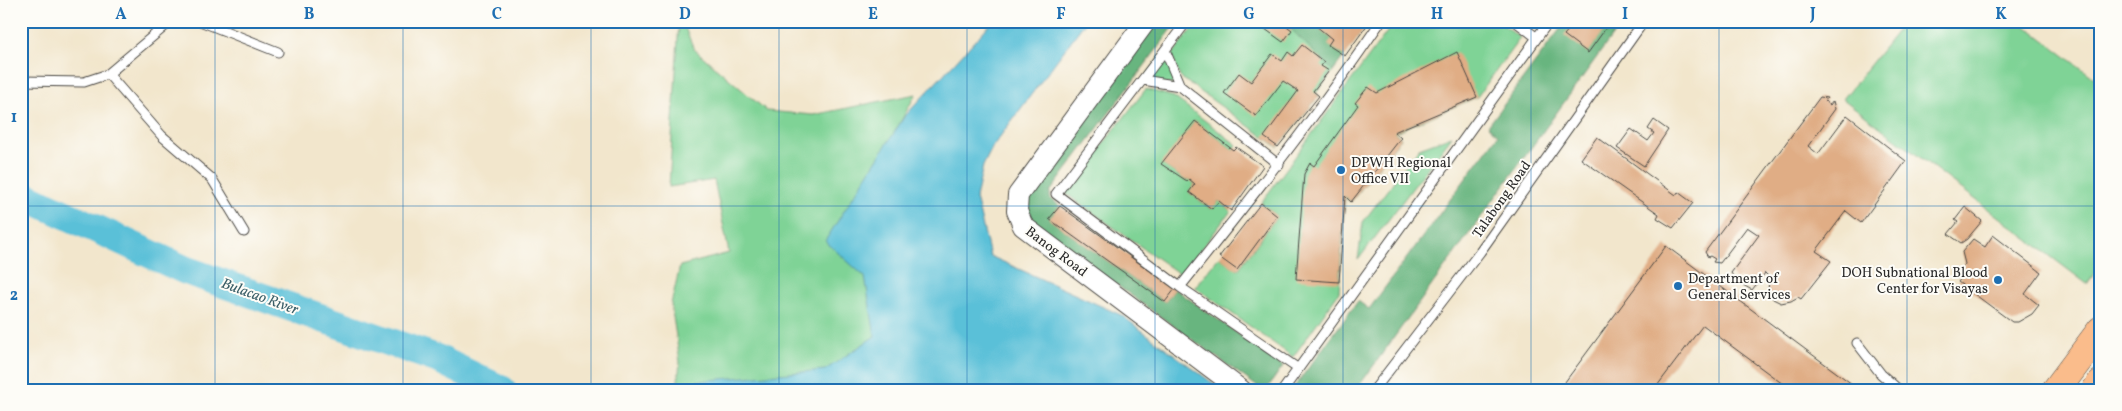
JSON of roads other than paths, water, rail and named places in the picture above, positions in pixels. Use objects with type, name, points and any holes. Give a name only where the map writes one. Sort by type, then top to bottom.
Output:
[{"type":"highway","points":[[2056,390],[2101,330]]},
{"type":"highway","points":[[2096,390],[2101,383]]},
{"type":"street","name":"Banog Road","points":[[1146,21],[1018,195],[1017,211],[1023,226],[1241,390]]},
{"type":"lane","points":[[21,81],[84,82],[108,74],[171,21]]},
{"type":"lane","points":[[200,21],[278,52]]},
{"type":"lane","points":[[1187,21],[1056,194],[1180,288],[1298,368]]},
{"type":"lane","points":[[1180,288],[1279,165],[1381,21]]},
{"type":"lane","points":[[1515,21],[1536,37]]},
{"type":"lane","points":[[1283,390],[1549,21]]},
{"type":"lane","name":"Talabong Road","points":[[1374,390],[1480,252],[1644,21]]},
{"type":"lane","points":[[1165,50],[1180,86],[1279,165]]},
{"type":"lane","points":[[108,74],[162,136],[212,179],[244,232]]},
{"type":"lane","points":[[1143,80],[1180,86]]},
{"type":"lane","points":[[1857,343],[1881,374],[1899,390]]},
{"type":"water","points":[[993,21],[1086,21],[993,146],[983,166],[976,198],[990,256],[1121,315],[1222,390],[695,390],[697,381],[825,370],[875,336],[865,277],[825,241],[904,117]]},
{"type":"waterway","name":"Bulacao River","points":[[21,194],[185,270],[438,359],[502,390]]},
{"type":"place","name":"DPWH Regional Office VII","points":[[1341,170]]},
{"type":"place","name":"DOH Subnational Blood Center for Visayas","points":[[1998,280]]},
{"type":"place","name":"Department of General Services","points":[[1678,286]]}]
